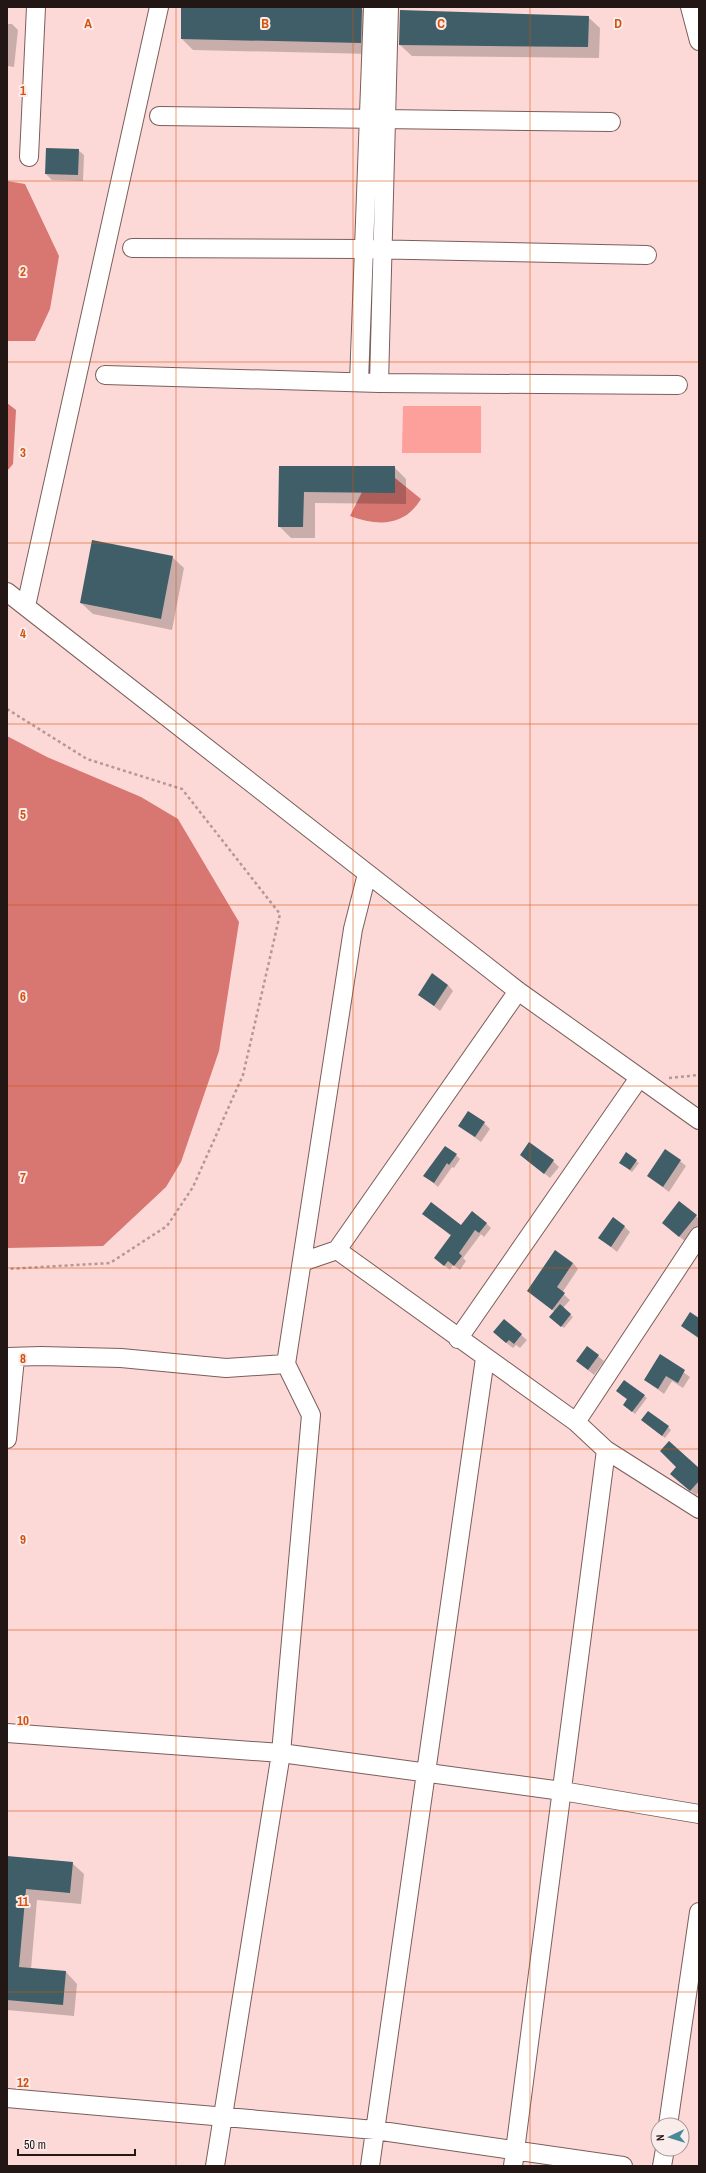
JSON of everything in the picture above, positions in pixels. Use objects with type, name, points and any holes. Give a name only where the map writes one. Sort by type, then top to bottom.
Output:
[{"type":"street","points":[[29,157],[36,7]]},
{"type":"street","points":[[26,606],[159,7]]},
{"type":"street","points":[[373,7],[382,250],[378,383]]},
{"type":"street","points":[[359,382],[364,249],[376,120],[389,7]]},
{"type":"street","points":[[690,7],[699,41]]},
{"type":"street","points":[[159,116],[611,122]]},
{"type":"street","points":[[132,248],[364,249],[646,255]]},
{"type":"street","points":[[105,375],[378,383],[678,385]]},
{"type":"street","points":[[7,592],[518,991],[699,1120]]},
{"type":"street","points":[[215,2166],[281,1753],[311,1415],[286,1364],[353,929],[367,874]]},
{"type":"street","points":[[302,1262],[337,1250],[518,991]]},
{"type":"street","points":[[458,1339],[639,1078]]},
{"type":"street","points":[[576,1422],[699,1236]]},
{"type":"street","points":[[337,1250],[458,1339],[576,1422],[606,1450],[699,1509]]},
{"type":"street","points":[[7,1439],[11,1357],[40,1356],[121,1358],[226,1368],[286,1364]]},
{"type":"street","points":[[370,2166],[485,1358]]},
{"type":"street","points":[[514,2159],[606,1450]]},
{"type":"street","points":[[7,1733],[281,1753],[426,1774],[562,1791],[699,1814]]},
{"type":"street","points":[[669,2117],[699,1912]]},
{"type":"street","points":[[7,2098],[375,2130],[514,2159],[623,2166]]},
{"type":"path","points":[[7,709],[87,760],[182,789],[280,914],[243,1075],[193,1187],[167,1226],[110,1263],[7,1269]]},
{"type":"shaded area","points":[[7,181],[25,184],[59,256],[50,309],[35,341],[7,341]]},
{"type":"shaded area","points":[[7,403],[16,410],[13,464],[7,471]]},
{"type":"shaded area","points":[[403,406],[481,406],[481,453],[402,453]]},
{"type":"shaded area","points":[[395,478],[421,499],[407,515],[390,522],[371,522],[350,516],[362,492]]},
{"type":"shaded area","points":[[7,736],[47,757],[141,797],[178,819],[239,922],[219,1051],[181,1162],[166,1187],[103,1246],[7,1248]]},
{"type":"building","points":[[181,7],[362,8],[361,43],[181,39]]},
{"type":"building","points":[[400,10],[589,16],[588,47],[399,45]]},
{"type":"building","points":[[46,148],[79,149],[78,175],[45,174]]},
{"type":"building","points":[[279,466],[395,466],[395,493],[304,492],[303,527],[278,527]]},
{"type":"building","points":[[92,540],[173,556],[161,619],[80,603]]},
{"type":"building","points":[[432,973],[448,985],[434,1006],[418,995]]},
{"type":"building","points":[[468,1111],[485,1122],[475,1137],[458,1126]]},
{"type":"building","points":[[529,1142],[554,1160],[544,1174],[520,1155]]},
{"type":"building","points":[[445,1146],[457,1154],[449,1165],[447,1163],[434,1183],[423,1176]]},
{"type":"building","points":[[665,1149],[681,1160],[663,1187],[647,1176]]},
{"type":"building","points":[[626,1152],[637,1160],[630,1170],[619,1163]]},
{"type":"building","points":[[679,1201],[697,1215],[679,1237],[662,1223]]},
{"type":"building","points":[[431,1202],[461,1225],[472,1211],[487,1223],[479,1233],[475,1230],[459,1253],[462,1256],[454,1266],[448,1261],[444,1266],[434,1258],[451,1235],[422,1214]]},
{"type":"building","points":[[613,1217],[625,1226],[611,1247],[598,1238]]},
{"type":"building","points":[[555,1250],[573,1263],[557,1287],[565,1293],[552,1310],[527,1291]]},
{"type":"building","points":[[560,1304],[571,1314],[561,1327],[549,1317]]},
{"type":"building","points":[[690,1312],[699,1318],[699,1338],[681,1326]]},
{"type":"building","points":[[504,1319],[522,1334],[514,1344],[509,1340],[506,1343],[493,1332]]},
{"type":"building","points":[[587,1346],[599,1355],[588,1370],[576,1361]]},
{"type":"building","points":[[660,1354],[685,1370],[678,1383],[666,1376],[658,1389],[644,1380]]},
{"type":"building","points":[[624,1380],[645,1395],[632,1412],[623,1405],[627,1399],[616,1391]]},
{"type":"building","points":[[648,1411],[669,1426],[662,1436],[641,1420]]},
{"type":"building","points":[[669,1441],[699,1468],[699,1481],[690,1491],[670,1474],[676,1467],[660,1451]]},
{"type":"building","points":[[7,1856],[73,1862],[70,1893],[26,1889],[19,1967],[66,1971],[63,2005],[7,2000]]}]
